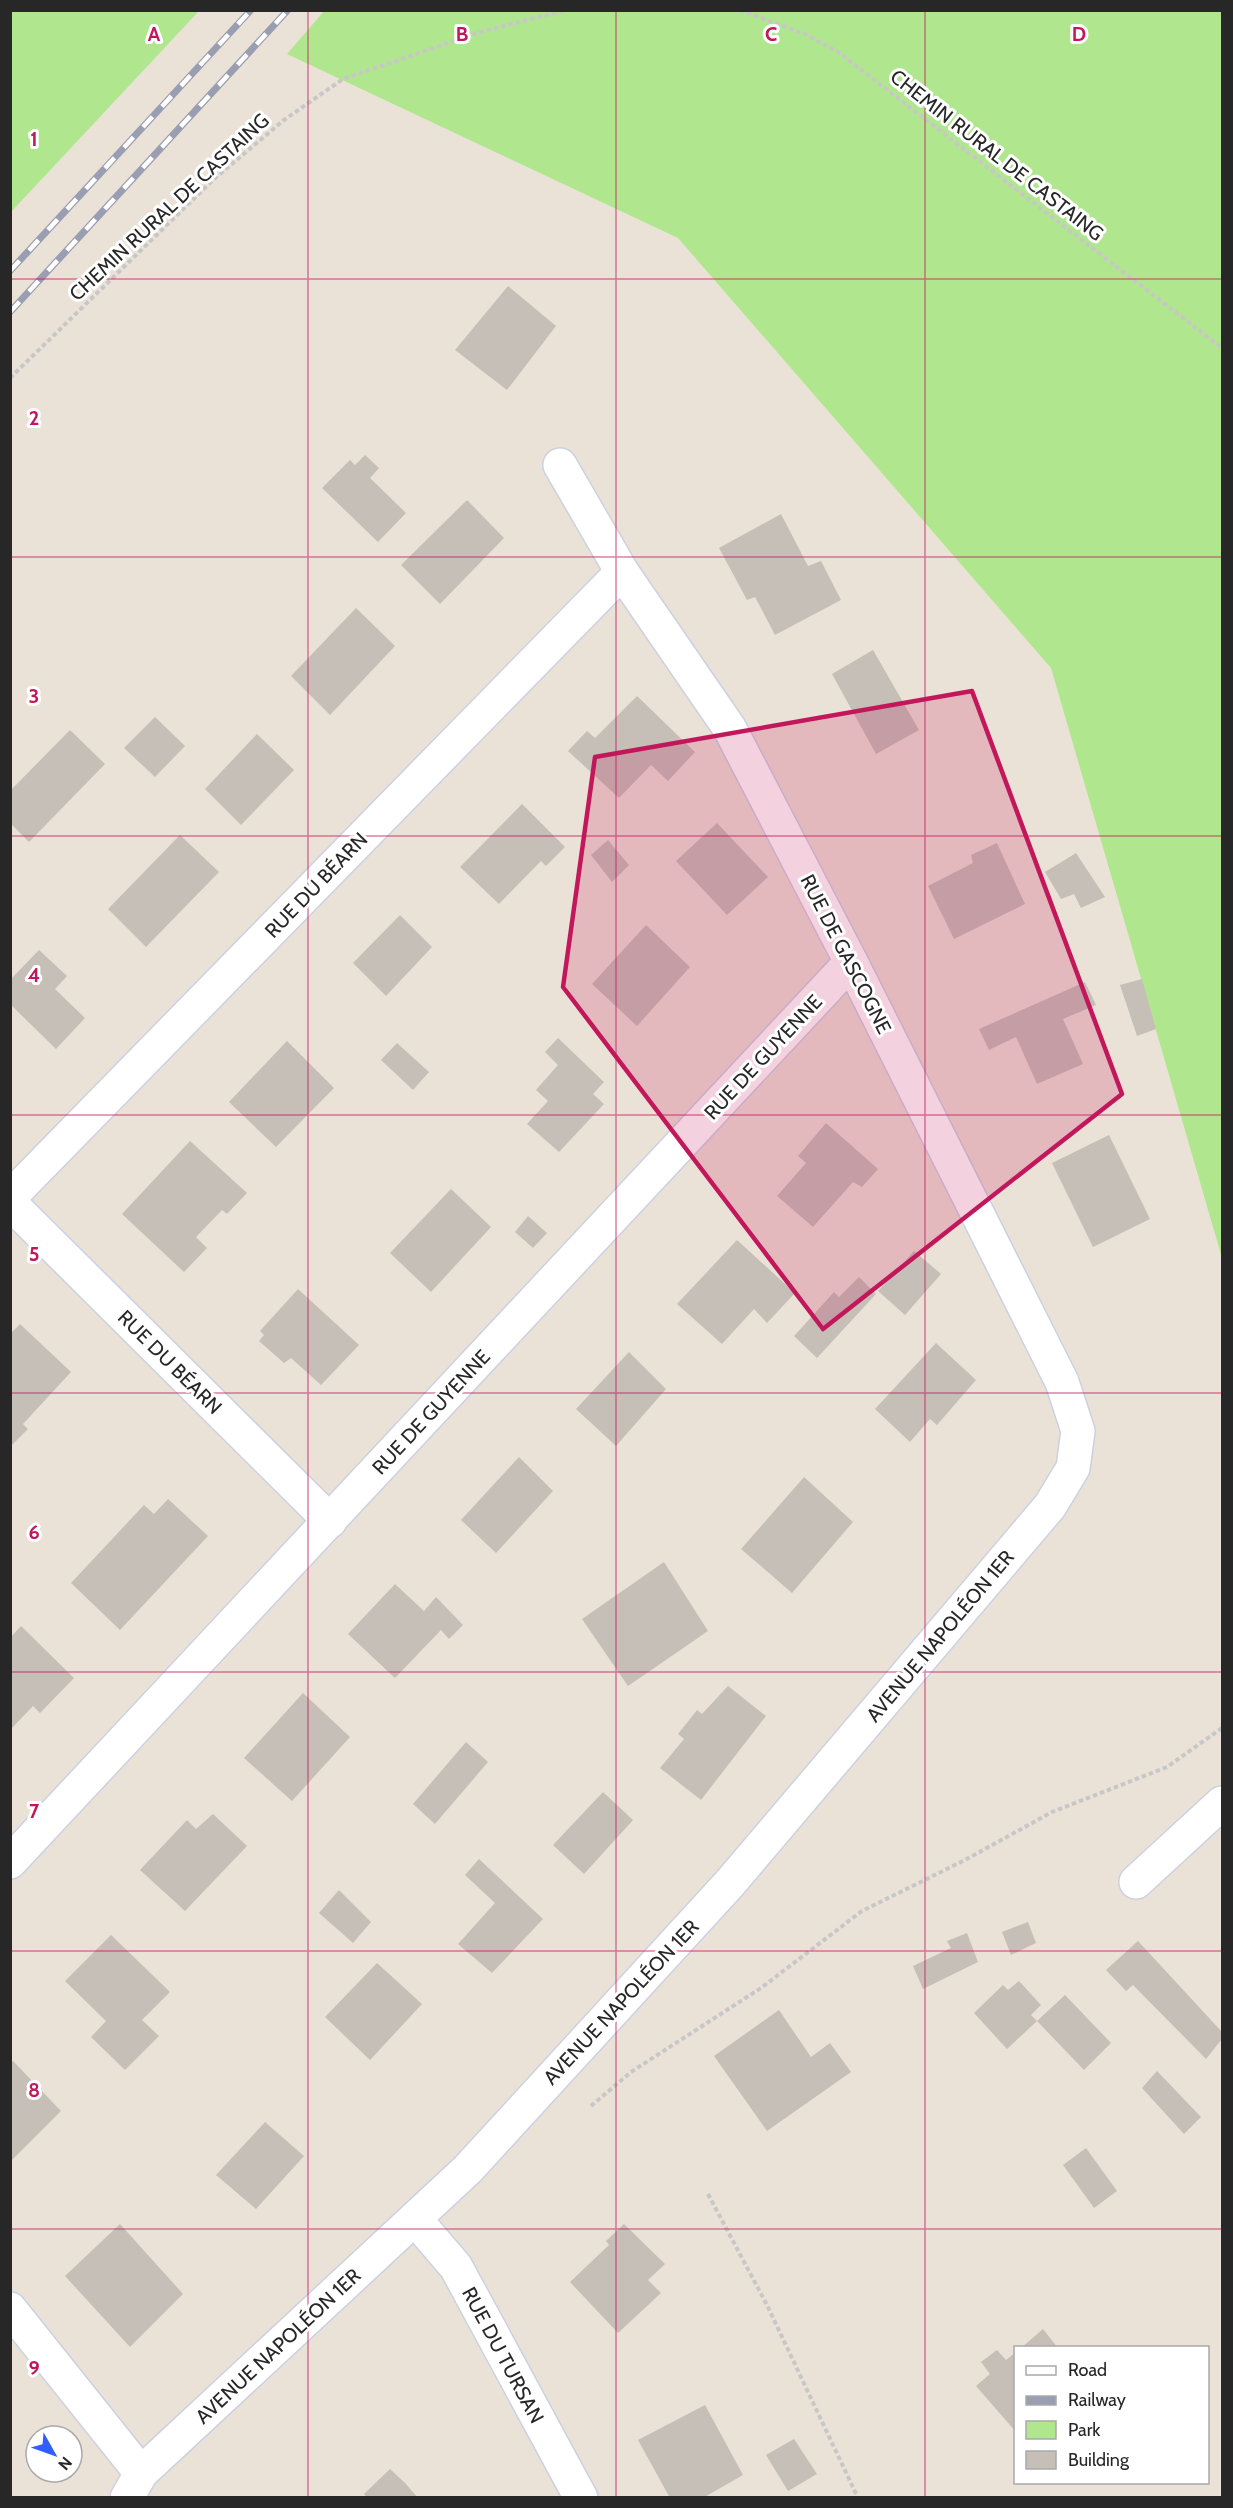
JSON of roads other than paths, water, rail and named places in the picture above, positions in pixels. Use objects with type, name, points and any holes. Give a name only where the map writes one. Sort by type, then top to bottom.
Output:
[{"type":"street","name":"RUE DE GASCOGNE","points":[[560,465],[622,572],[730,729],[851,962],[1062,1382],[1078,1431],[1074,1468]]},
{"type":"street","name":"RUE DU BÉARN","points":[[10,1197],[622,572]]},
{"type":"street","name":"RUE DE GUYENNE","points":[[10,1862],[851,962]]},
{"type":"street","name":"RUE DU BÉARN","points":[[10,1203],[330,1521]]},
{"type":"street","name":"AVENUE NAPOLÉON 1ER","points":[[134,2485],[468,2169],[730,1883],[1050,1506],[1074,1468]]},
{"type":"street","points":[[1136,1882],[1222,1803]]},
{"type":"street","name":"RUE DU TURSAN","points":[[415,2219],[456,2267],[580,2498]]},
{"type":"street","points":[[10,2309],[134,2485]]},
{"type":"railway","points":[[10,271],[251,10]]},
{"type":"railway","points":[[10,312],[288,10]]}]
